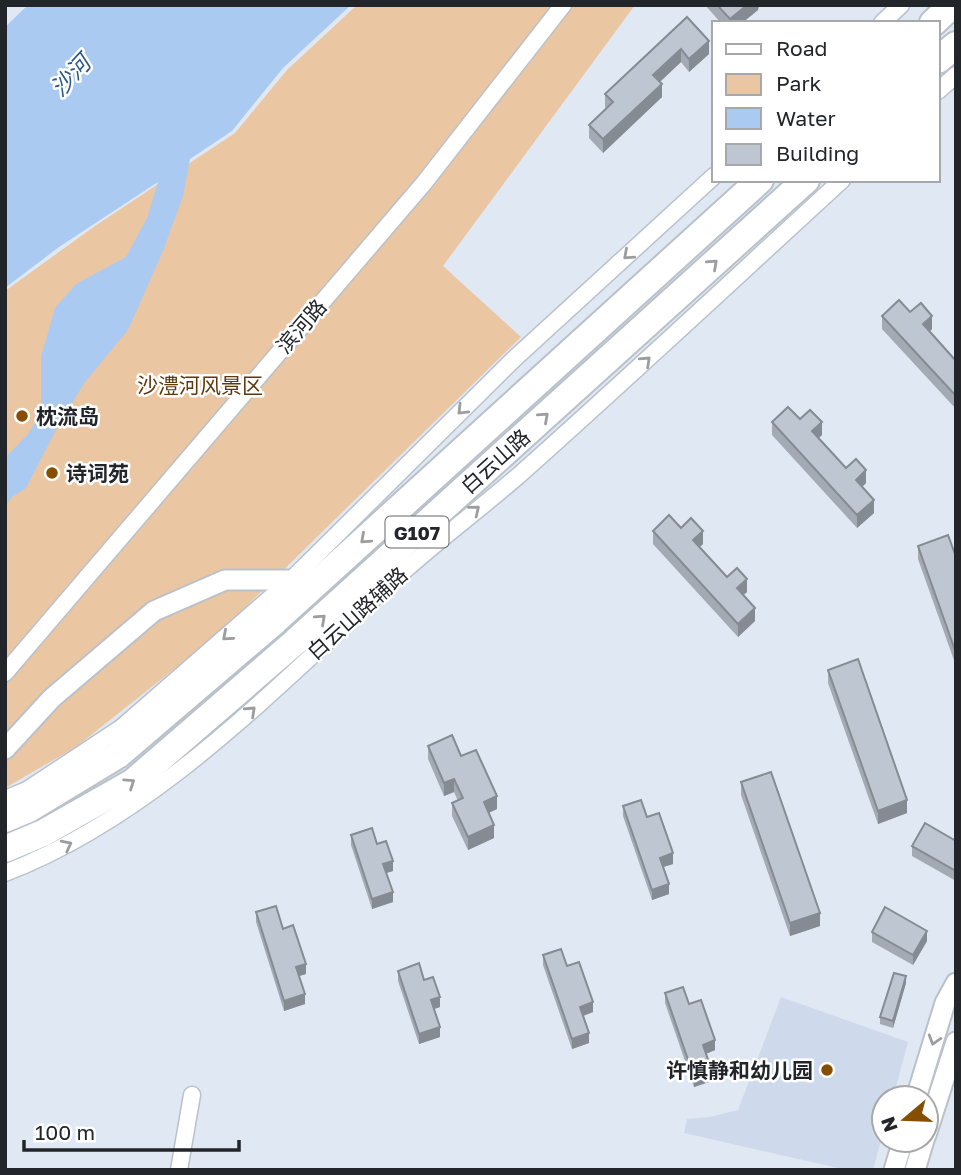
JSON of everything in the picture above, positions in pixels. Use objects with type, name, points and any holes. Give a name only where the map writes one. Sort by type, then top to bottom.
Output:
[{"type":"highway","points":[[935,21],[952,5]]},
{"type":"highway","points":[[940,59],[956,45]]},
{"type":"highway","name":"白云山路","points":[[5,818],[29,809],[118,755],[320,580],[758,182]]},
{"type":"highway","name":"白云山路","points":[[5,849],[43,834],[134,782],[305,633],[804,182]]},
{"type":"street","name":"滨河路","points":[[5,673],[424,183],[563,5]]},
{"type":"street","points":[[884,21],[901,5]]},
{"type":"street","points":[[940,89],[956,75]]},
{"type":"street","points":[[5,799],[27,790],[121,728],[291,580],[514,359],[712,178]]},
{"type":"street","name":"白云山路辅路","points":[[5,873],[34,862],[98,828],[145,797],[238,722],[439,540],[514,479],[636,371],[840,182]]},
{"type":"street","points":[[5,749],[52,698],[154,611],[225,580],[320,580]]},
{"type":"street","points":[[920,1084],[945,1003],[956,983]]},
{"type":"street","points":[[940,1092],[956,1042]]},
{"type":"street","points":[[179,1170],[192,1095]]},
{"type":"shaded area","name":"许慎静和幼儿园","points":[[781,997],[908,1042],[897,1084],[870,1084],[870,1154],[877,1154],[873,1170],[847,1170],[684,1133],[687,1119],[738,1110]]},
{"type":"green space","name":"沙澧河风景区","points":[[357,5],[635,5],[443,266],[521,337],[217,635],[76,747],[5,788],[5,291],[95,226],[235,133],[287,70]]},
{"type":"water","name":"沙河","points":[[28,5],[351,5],[283,68],[232,131],[190,159],[183,196],[163,251],[128,330],[85,382],[59,424],[26,488],[12,497],[5,507],[5,458],[28,434],[41,413],[41,357],[55,308],[76,284],[126,257],[147,218],[158,182],[59,247],[5,288],[5,27]]},
{"type":"building","points":[[717,5],[747,5],[730,19]]},
{"type":"building","points":[[687,17],[709,41],[689,59],[681,49],[653,75],[662,84],[603,139],[589,125],[613,102],[605,94]]},
{"type":"building","points":[[899,300],[910,312],[921,303],[932,316],[923,324],[956,361],[956,396],[882,316]]},
{"type":"building","points":[[788,407],[800,419],[810,410],[822,422],[812,431],[846,468],[856,459],[866,470],[856,480],[874,500],[857,515],[772,422]]},
{"type":"building","points":[[669,515],[681,528],[691,518],[703,531],[693,540],[727,577],[737,568],[747,579],[737,588],[755,608],[738,624],[653,531]]},
{"type":"building","points":[[948,535],[956,557],[956,653],[918,546]]},
{"type":"building","points":[[858,659],[907,800],[878,811],[828,670]]},
{"type":"building","points":[[452,735],[461,756],[476,750],[497,796],[484,802],[494,825],[468,837],[452,803],[463,798],[454,779],[444,783],[428,746]]},
{"type":"building","points":[[771,772],[820,913],[790,923],[741,782]]},
{"type":"building","points":[[641,800],[647,817],[659,813],[673,853],[660,858],[669,884],[652,890],[623,806]]},
{"type":"building","points":[[925,823],[956,841],[956,871],[912,846]]},
{"type":"building","points":[[372,828],[377,844],[386,841],[393,861],[383,864],[393,892],[372,899],[351,835]]},
{"type":"building","points":[[276,906],[283,929],[293,925],[306,964],[296,967],[305,994],[284,1001],[256,912]]},
{"type":"building","points":[[885,907],[927,931],[913,955],[872,932]]},
{"type":"building","points":[[561,949],[567,966],[579,962],[593,1002],[580,1007],[589,1033],[572,1039],[543,955]]},
{"type":"building","points":[[419,963],[424,980],[433,977],[440,997],[431,1000],[440,1027],[419,1034],[398,971]]},
{"type":"building","points":[[894,973],[906,976],[893,1021],[880,1017]]},
{"type":"building","points":[[683,987],[689,1004],[701,1000],[715,1040],[703,1045],[712,1071],[694,1077],[665,993]]},
{"type":"place","name":"枕流岛","points":[[22,416]]},
{"type":"place","name":"诗词苑","points":[[52,473]]},
{"type":"place","name":"许慎静和幼儿园","points":[[827,1070]]}]
